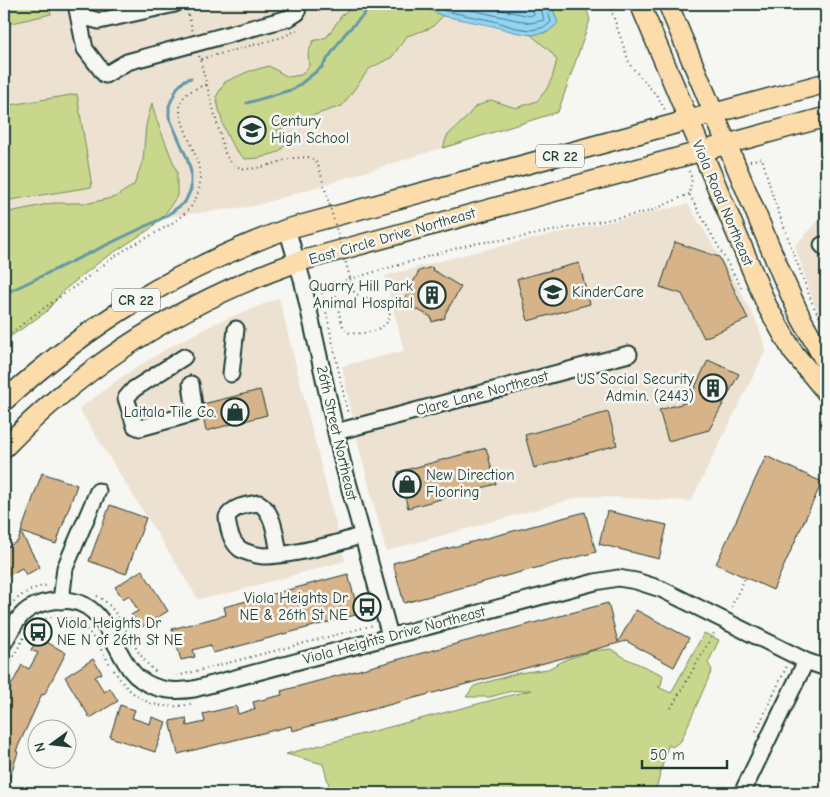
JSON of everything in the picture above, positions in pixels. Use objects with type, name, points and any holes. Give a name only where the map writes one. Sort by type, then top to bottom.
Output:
[{"type":"main road","name":"Viola Road Northeast","points":[[640,4],[751,271],[776,323],[793,352],[826,392]]},
{"type":"main road","name":"Viola Road Northeast","points":[[668,4],[782,278],[826,363]]},
{"type":"main road","name":"CR 22","points":[[4,402],[55,356],[134,301],[207,262],[247,244],[287,229],[826,83]]},
{"type":"main road","name":"East Circle Drive Northeast","points":[[4,448],[43,409],[79,380],[140,337],[187,309],[223,291],[297,262],[826,117]]},
{"type":"street","points":[[78,10],[99,21],[175,4]]},
{"type":"street","points":[[78,10],[86,49],[105,75],[127,62],[289,18],[297,13],[298,4]]},
{"type":"street","name":"26th Street Northeast","points":[[287,229],[343,430],[362,535],[390,636]]},
{"type":"street","points":[[231,374],[236,329]]},
{"type":"street","name":"Clare Lane Northeast","points":[[343,430],[628,354]]},
{"type":"street","points":[[184,357],[134,390],[126,398],[135,426],[140,428],[195,413],[191,384]]},
{"type":"street","points":[[61,601],[65,568],[98,491]]},
{"type":"street","points":[[279,554],[348,540],[362,535]]},
{"type":"street","name":"Viola Heights Drive Northeast","points":[[4,643],[20,615],[30,608],[42,603],[70,601],[84,605],[95,612],[102,620],[134,674],[140,679],[164,690],[178,692],[594,582],[618,578],[636,581],[661,589],[806,661],[826,668]]},
{"type":"street","points":[[742,793],[806,661]]},
{"type":"path","points":[[609,4],[630,65],[658,97],[663,106]]},
{"type":"path","points":[[200,60],[229,161],[236,167],[243,168],[257,168],[302,157],[311,158],[318,164],[354,292],[359,297],[374,298],[384,302],[389,311],[389,320],[380,328],[351,334],[346,331],[342,323],[333,284]]},
{"type":"path","points":[[4,340],[20,324],[121,252],[159,231],[190,208],[198,191],[200,175],[196,154],[181,118],[179,106],[188,92],[206,84]]},
{"type":"path","points":[[762,158],[773,197],[813,305],[826,329]]},
{"type":"path","points":[[343,430],[320,288],[471,244],[536,234],[651,212],[689,194],[692,178]]},
{"type":"path","points":[[731,607],[745,578]]},
{"type":"path","points":[[4,613],[18,598],[31,590],[43,586],[62,585]]},
{"type":"path","points":[[94,595],[102,599],[115,613],[144,661],[155,672],[161,674]]},
{"type":"path","points":[[4,674],[31,625],[44,618],[57,615],[72,617],[94,638],[121,683],[134,695],[153,704],[169,707],[199,702]]},
{"type":"path","points":[[176,677],[370,626]]},
{"type":"path","points":[[671,708],[714,633]]},
{"type":"shaded area","name":"Century High School","points":[[4,4],[585,4],[590,20],[558,112],[255,206],[4,237]]},
{"type":"shaded area","points":[[688,204],[739,288],[758,325],[766,350],[691,501],[584,496],[386,551],[358,444],[342,366],[404,351],[385,276],[470,253]]},
{"type":"shaded area","points":[[826,211],[826,324],[814,304],[795,246]]},
{"type":"shaded area","points":[[279,298],[345,561],[222,595],[198,599],[79,409],[123,376],[166,349],[218,322]]},
{"type":"green space","points":[[4,4],[49,4],[51,14],[4,25]]},
{"type":"green space","points":[[357,4],[427,4],[430,10],[443,16],[431,28],[407,36],[392,57],[369,69],[342,106],[305,118],[276,131],[287,142],[279,152],[259,158],[245,159],[233,146],[225,131],[220,114],[216,97],[225,82],[247,72],[269,66],[288,77],[301,75],[309,66],[308,53],[313,41],[327,37],[342,15]]},
{"type":"green space","points":[[551,4],[585,4],[590,20],[558,112],[443,148],[447,136],[475,107],[491,100],[516,108],[537,101],[546,90],[552,78],[557,60],[550,51],[531,35],[548,32],[558,23]]},
{"type":"green space","points":[[77,94],[92,187],[4,201],[4,106]]},
{"type":"green space","points":[[152,103],[177,172],[177,196],[165,214],[150,229],[102,260],[64,290],[46,312],[4,341],[4,213],[53,203],[90,203],[115,197],[134,185],[143,160],[146,125]]},
{"type":"green space","points":[[704,633],[719,640],[708,663],[712,670],[681,741],[672,747],[669,745],[667,749],[655,793],[331,793],[323,764],[286,754],[531,690],[512,691],[490,697],[466,697],[474,686],[518,673],[548,669],[567,659],[592,651],[611,649],[625,658],[663,675],[661,686],[658,687],[671,693]]},
{"type":"water","points":[[427,4],[551,4],[558,23],[548,32],[531,35],[443,16],[430,10]]},
{"type":"building","points":[[675,242],[719,257],[748,319],[704,338],[682,294],[660,287]]},
{"type":"building","name":"KinderCare","points":[[579,263],[590,304],[528,321],[517,279]]},
{"type":"building","name":"Quarry Hill Park Animal Hospital","points":[[432,267],[433,270],[461,287],[445,314],[445,318],[432,322],[431,317],[403,302],[419,271]]},
{"type":"building","name":"US Social Security Admin. (2443)","points":[[708,360],[739,374],[709,430],[668,441],[659,410],[688,402]]},
{"type":"building","points":[[260,390],[267,415],[206,431],[203,404]]},
{"type":"building","points":[[608,412],[617,445],[534,468],[525,435]]},
{"type":"building","points":[[486,448],[496,484],[408,508],[398,472]]},
{"type":"building","points":[[766,456],[822,482],[773,590],[716,564]]},
{"type":"building","points":[[42,473],[77,485],[56,544],[21,532]]},
{"type":"building","points":[[110,505],[146,518],[126,574],[89,561]]},
{"type":"building","points":[[607,511],[667,525],[659,559],[599,544]]},
{"type":"building","points":[[585,512],[596,552],[404,603],[393,563]]},
{"type":"building","points":[[21,533],[40,567],[26,575],[22,568],[4,578],[4,549],[18,541]]},
{"type":"building","points":[[142,570],[168,611],[140,628],[131,615],[138,611],[129,595],[123,599],[115,587]]},
{"type":"building","points":[[348,574],[359,614],[213,653],[210,645],[193,650],[195,657],[181,660],[172,629],[226,615],[224,607]]},
{"type":"building","points":[[608,603],[618,642],[636,610],[689,638],[674,667],[626,641],[292,731],[291,726],[178,754],[170,721],[186,718],[187,726],[205,722],[203,714],[236,706],[238,714],[255,709],[253,702],[282,695],[281,691]]},
{"type":"building","points":[[38,637],[66,653],[44,695],[42,694],[30,720],[28,720],[28,725],[16,751],[18,752],[6,790],[4,789],[4,717],[9,705],[4,703],[4,699],[22,665],[29,669],[38,653],[31,650]]},
{"type":"building","points":[[93,659],[102,673],[95,677],[104,692],[110,688],[118,701],[90,718],[65,677]]},
{"type":"building","points":[[120,705],[135,710],[132,718],[150,724],[152,717],[166,722],[155,752],[110,737]]},
{"type":"waterway","points":[[247,103],[294,89],[322,67],[344,35],[368,10],[393,4]]},
{"type":"waterway","points":[[4,294],[165,217],[185,202],[191,189],[191,172],[169,117],[169,106],[177,88],[185,80],[191,78]]},
{"type":"place","name":"Century High School","points":[[252,130]]},
{"type":"place","name":"KinderCare","points":[[553,292]]},
{"type":"place","name":"Quarry Hill Park Animal Hospital","points":[[432,295]]},
{"type":"place","name":"US Social Security Admin. (2443)","points":[[713,388]]},
{"type":"place","name":"Laitala Tile Co.","points":[[235,412]]},
{"type":"place","name":"New Direction Flooring","points":[[407,484]]},
{"type":"place","name":"Viola Heights Dr NE & 26th St NE","points":[[367,607]]},
{"type":"place","name":"Viola Heights Dr NE N of 26th St NE","points":[[38,632]]}]
